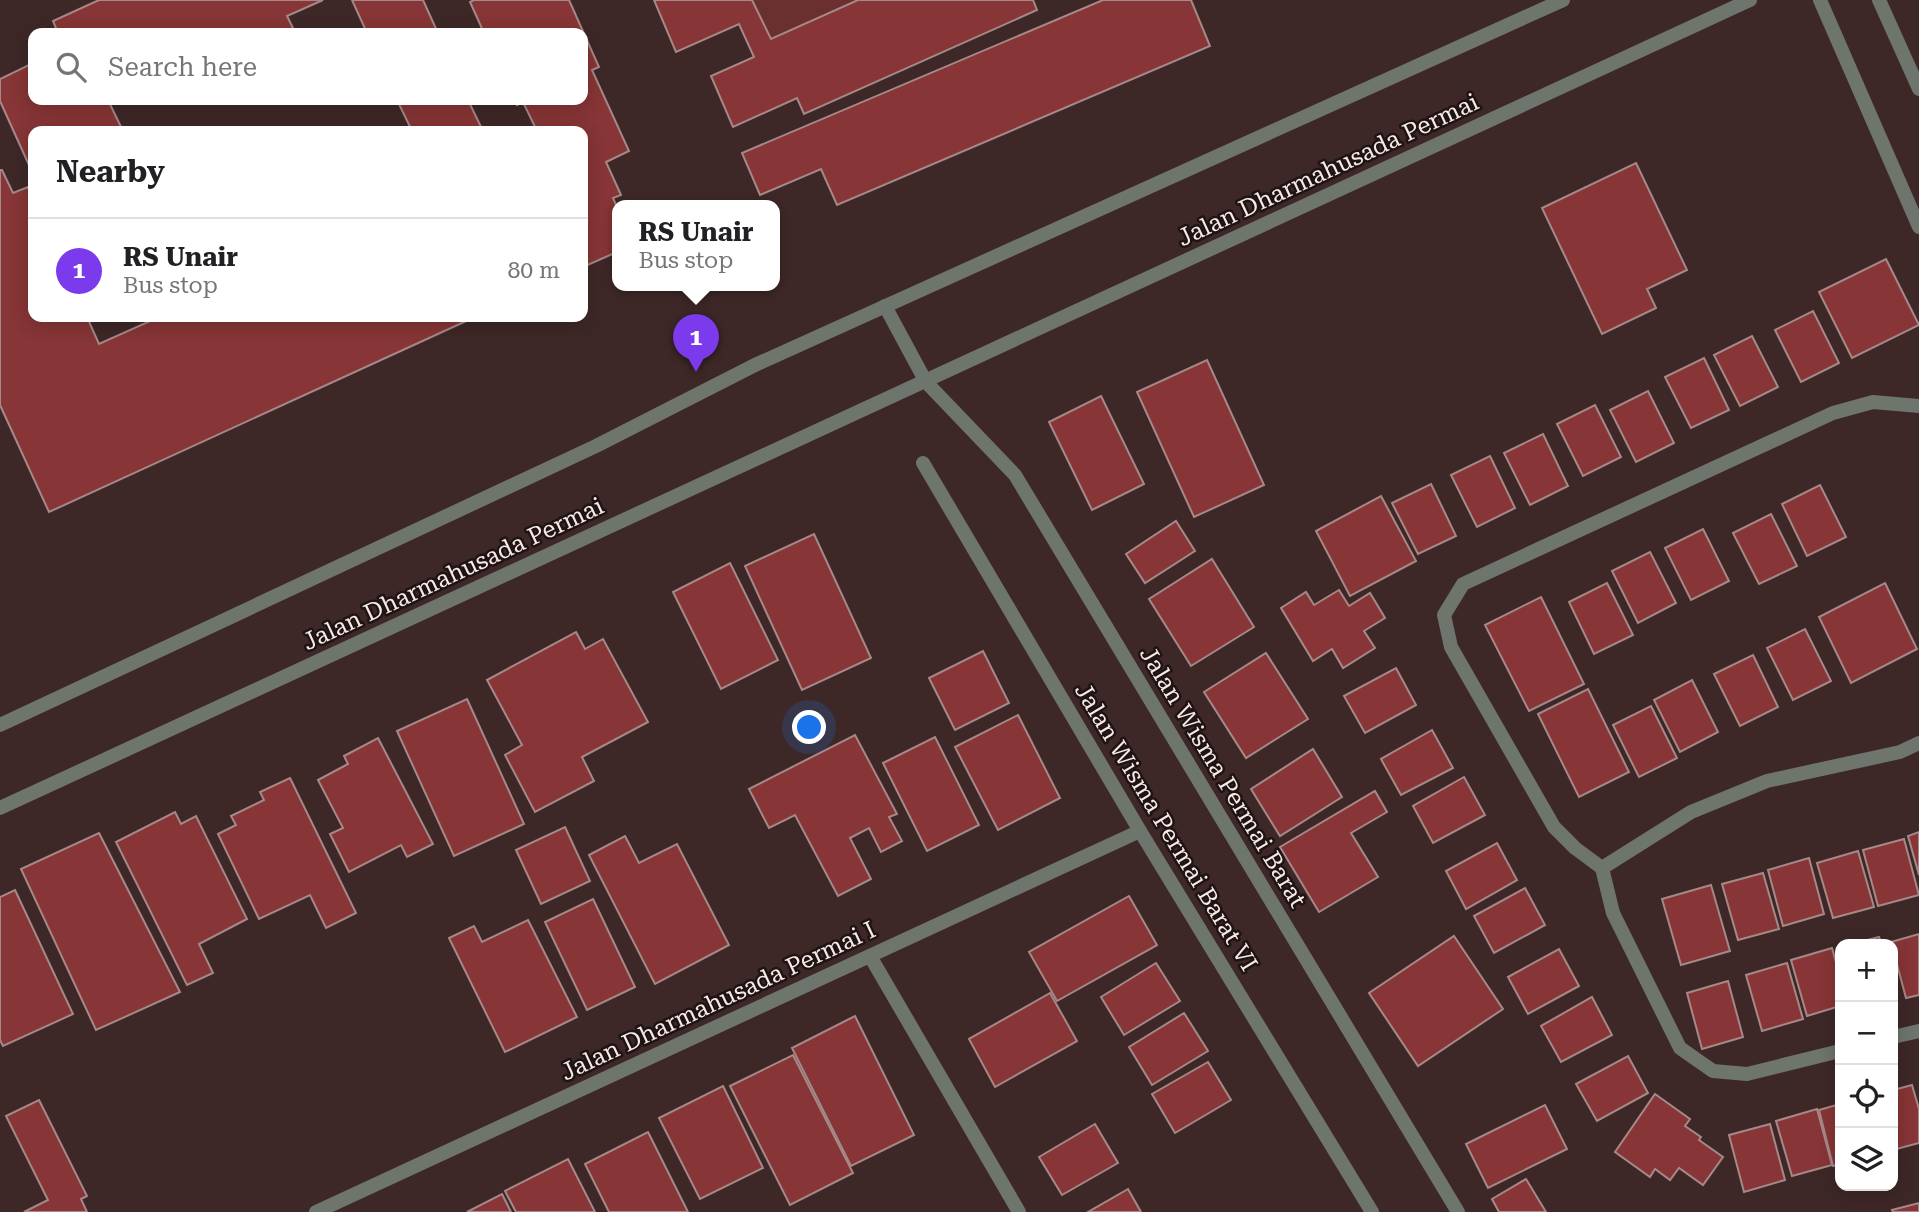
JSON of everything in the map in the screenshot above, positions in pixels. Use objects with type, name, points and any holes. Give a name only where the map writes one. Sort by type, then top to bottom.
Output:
[{"type":"street","points":[[0,724],[596,446],[755,365],[1563,0]]},
{"type":"street","name":"Jalan Dharmahusada Permai","points":[[0,808],[1750,0]]},
{"type":"street","points":[[1820,0],[1919,227]]},
{"type":"street","points":[[1879,0],[1919,89]]},
{"type":"street","points":[[885,306],[926,382]]},
{"type":"street","name":"Jalan Wisma Permai Barat","points":[[926,382],[1015,475],[1458,1212]]},
{"type":"street","points":[[1835,1052],[1747,1074],[1713,1071],[1680,1048],[1613,913],[1602,868],[1575,848],[1554,827],[1451,647],[1444,615],[1463,584],[1833,413],[1873,401],[1919,406]]},
{"type":"street","name":"Jalan Wisma Permai Barat VI","points":[[923,463],[1140,831],[1372,1212]]},
{"type":"street","points":[[1602,868],[1691,812],[1767,781],[1900,752],[1919,743]]},
{"type":"street","name":"Jalan Dharmahusada Permai I","points":[[316,1212],[1140,831]]},
{"type":"street","points":[[870,956],[1018,1212]]},
{"type":"street","points":[[1898,1037],[1919,1031]]},
{"type":"shaded area","points":[[752,0],[858,0],[771,39]]},
{"type":"building","points":[[99,0],[323,0],[287,16],[293,28],[56,28],[53,21]]},
{"type":"building","points":[[352,0],[423,0],[436,28],[365,28]]},
{"type":"building","points":[[569,0],[582,28],[482,28],[470,2]]},
{"type":"building","points":[[654,0],[752,0],[771,39],[858,0],[1033,0],[1037,10],[804,114],[797,98],[733,127],[711,76],[754,57],[739,24],[676,52]]},
{"type":"building","points":[[1103,0],[1191,0],[1210,46],[837,205],[821,169],[760,195],[742,153]]},
{"type":"building","points":[[588,42],[599,67],[592,70],[629,151],[606,162],[621,195],[612,200],[612,254],[588,265],[588,126],[535,126],[524,105],[588,105]]},
{"type":"building","points":[[28,65],[28,105],[110,105],[121,126],[28,126],[28,163],[0,101],[0,79]]},
{"type":"building","points":[[399,105],[470,105],[481,126],[410,126]]},
{"type":"building","points":[[1636,163],[1687,270],[1647,289],[1656,308],[1602,334],[1542,208]]},
{"type":"building","points":[[0,170],[13,193],[28,187],[28,322],[89,322],[99,344],[148,322],[464,322],[49,512],[0,405]]},
{"type":"building","points":[[1886,259],[1919,325],[1852,358],[1819,292]]},
{"type":"building","points":[[1813,311],[1839,363],[1801,382],[1775,330]]},
{"type":"building","points":[[1752,336],[1778,387],[1740,406],[1714,355]]},
{"type":"building","points":[[1704,358],[1729,410],[1691,428],[1665,377]]},
{"type":"building","points":[[1207,360],[1264,485],[1194,517],[1137,392]]},
{"type":"building","points":[[1648,391],[1674,443],[1636,462],[1610,410]]},
{"type":"building","points":[[1101,396],[1144,484],[1092,510],[1049,422]]},
{"type":"building","points":[[1595,405],[1621,457],[1583,476],[1557,424]]},
{"type":"building","points":[[1543,434],[1568,486],[1530,505],[1504,453]]},
{"type":"building","points":[[1490,456],[1515,508],[1477,527],[1451,475]]},
{"type":"building","points":[[1431,484],[1456,536],[1418,554],[1392,503]]},
{"type":"building","points":[[1820,485],[1846,537],[1807,556],[1782,504]]},
{"type":"building","points":[[1381,496],[1416,561],[1350,596],[1316,531]]},
{"type":"building","points":[[1771,514],[1797,566],[1759,584],[1733,533]]},
{"type":"building","points":[[1176,521],[1195,551],[1145,583],[1126,554]]},
{"type":"building","points":[[1703,529],[1729,581],[1691,600],[1665,548]]},
{"type":"building","points":[[814,534],[871,658],[802,690],[745,566]]},
{"type":"building","points":[[1650,552],[1676,603],[1638,623],[1612,571]]},
{"type":"building","points":[[1212,559],[1254,627],[1191,666],[1149,599]]},
{"type":"building","points":[[730,563],[778,660],[721,689],[673,592]]},
{"type":"building","points":[[1607,583],[1633,635],[1594,654],[1569,602]]},
{"type":"building","points":[[1885,583],[1917,649],[1851,683],[1819,617]]},
{"type":"building","points":[[1339,590],[1349,606],[1370,593],[1385,618],[1364,631],[1375,648],[1343,668],[1332,649],[1313,661],[1281,608],[1306,592],[1314,605]]},
{"type":"building","points":[[1541,597],[1584,684],[1529,711],[1485,625]]},
{"type":"building","points":[[1805,629],[1831,681],[1793,700],[1767,648]]},
{"type":"building","points":[[576,632],[585,649],[603,639],[648,722],[582,757],[594,781],[535,812],[505,755],[522,745],[487,680]]},
{"type":"building","points":[[983,651],[1009,703],[955,730],[929,678]]},
{"type":"building","points":[[1266,653],[1308,719],[1246,758],[1204,692]]},
{"type":"building","points":[[1753,655],[1778,707],[1740,726],[1714,674]]},
{"type":"building","points":[[1396,668],[1416,705],[1365,733],[1344,696]]},
{"type":"building","points":[[1692,680],[1718,732],[1680,752],[1654,700]]},
{"type":"building","points":[[1588,689],[1629,772],[1579,797],[1538,714]]},
{"type":"building","points":[[467,699],[524,824],[454,856],[397,731]]},
{"type":"building","points":[[1651,706],[1677,758],[1639,777],[1613,725]]},
{"type":"building","points":[[1018,715],[1060,798],[998,830],[955,747]]},
{"type":"building","points":[[1432,730],[1453,768],[1401,795],[1381,759]]},
{"type":"building","points":[[855,735],[897,814],[889,817],[902,841],[881,852],[869,828],[850,838],[871,879],[838,896],[795,815],[769,828],[749,789]]},
{"type":"building","points":[[935,737],[979,825],[927,851],[883,763]]},
{"type":"building","points":[[378,738],[433,844],[407,857],[401,845],[349,872],[330,834],[343,828],[318,780],[348,764],[344,756]]},
{"type":"building","points":[[1313,749],[1342,797],[1280,836],[1251,789]]},
{"type":"building","points":[[1464,777],[1485,815],[1433,843],[1413,806]]},
{"type":"building","points":[[290,778],[356,913],[326,928],[310,895],[259,919],[218,834],[236,825],[231,816],[264,800],[260,792]]},
{"type":"building","points":[[1375,791],[1387,812],[1351,833],[1378,877],[1319,912],[1280,847]]},
{"type":"building","points":[[175,812],[181,824],[196,816],[247,919],[199,944],[213,973],[187,985],[116,842]]},
{"type":"building","points":[[565,827],[590,881],[541,904],[516,850]]},
{"type":"building","points":[[1919,832],[1919,875],[1908,836]]},
{"type":"building","points":[[99,833],[180,992],[96,1030],[21,869]]},
{"type":"building","points":[[625,836],[639,863],[677,844],[729,945],[655,984],[589,855]]},
{"type":"building","points":[[1904,839],[1919,895],[1878,906],[1863,850]]},
{"type":"building","points":[[1497,843],[1517,880],[1466,909],[1446,871]]},
{"type":"building","points":[[1858,851],[1874,907],[1833,918],[1817,863]]},
{"type":"building","points":[[1809,858],[1824,914],[1783,926],[1768,870]]},
{"type":"building","points":[[1763,873],[1779,929],[1738,940],[1722,884]]},
{"type":"building","points":[[1711,885],[1730,951],[1681,965],[1662,899]]},
{"type":"building","points":[[1525,888],[1545,925],[1494,953],[1474,916]]},
{"type":"building","points":[[15,890],[73,1014],[3,1046],[0,1040],[0,897]]},
{"type":"building","points":[[1129,896],[1157,945],[1057,1001],[1029,952]]},
{"type":"building","points":[[593,899],[635,987],[587,1010],[545,922]]},
{"type":"building","points":[[528,920],[577,1017],[505,1052],[449,938],[474,926],[482,942]]},
{"type":"building","points":[[1919,934],[1919,995],[1906,998],[1898,968],[1898,940]]},
{"type":"building","points":[[1454,936],[1503,1009],[1418,1066],[1369,993]]},
{"type":"building","points":[[1832,948],[1835,959],[1835,1008],[1807,1016],[1791,960]]},
{"type":"building","points":[[1559,949],[1579,986],[1528,1014],[1508,977]]},
{"type":"building","points":[[1156,963],[1180,1001],[1124,1035],[1101,997]]},
{"type":"building","points":[[1787,963],[1803,1019],[1762,1031],[1746,975]]},
{"type":"building","points":[[1728,981],[1743,1037],[1702,1049],[1687,993]]},
{"type":"building","points":[[1050,993],[1077,1041],[995,1087],[969,1039]]},
{"type":"building","points":[[1592,997],[1612,1035],[1561,1062],[1541,1026]]},
{"type":"building","points":[[1184,1013],[1208,1051],[1152,1085],[1129,1047]]},
{"type":"building","points":[[855,1016],[914,1135],[851,1166],[792,1048]]},
{"type":"building","points":[[793,1055],[853,1173],[790,1205],[730,1086]]},
{"type":"building","points":[[1628,1056],[1648,1093],[1597,1121],[1576,1084]]},
{"type":"building","points":[[1208,1062],[1231,1100],[1175,1133],[1152,1094]]},
{"type":"building","points":[[1912,1085],[1919,1109],[1919,1143],[1898,1149],[1898,1128],[1898,1089]]},
{"type":"building","points":[[723,1086],[763,1168],[700,1199],[659,1118]]},
{"type":"building","points":[[1655,1094],[1690,1119],[1685,1126],[1723,1157],[1703,1185],[1679,1168],[1670,1180],[1655,1169],[1650,1177],[1615,1152]]},
{"type":"building","points":[[39,1100],[87,1196],[81,1199],[87,1212],[24,1212],[48,1200],[6,1116]]},
{"type":"building","points":[[1545,1105],[1567,1149],[1488,1188],[1466,1144]]},
{"type":"building","points":[[1835,1105],[1833,1166],[1819,1110]]},
{"type":"building","points":[[1817,1109],[1832,1165],[1792,1176],[1776,1121]]},
{"type":"building","points":[[1095,1124],[1118,1163],[1062,1195],[1039,1157]]},
{"type":"building","points":[[1770,1124],[1785,1180],[1744,1192],[1729,1135]]},
{"type":"building","points":[[648,1132],[688,1212],[609,1212],[585,1164]]},
{"type":"building","points":[[568,1159],[595,1212],[516,1212],[505,1191]]},
{"type":"building","points":[[1526,1179],[1546,1212],[1499,1212],[1492,1199]]},
{"type":"building","points":[[1128,1189],[1141,1212],[1088,1212]]},
{"type":"building","points":[[502,1194],[511,1212],[467,1212]]},
{"type":"building","points":[[1919,1203],[1919,1212],[1892,1210]]},
{"type":"place","name":"RS Unair","points":[[696,372]]}]
